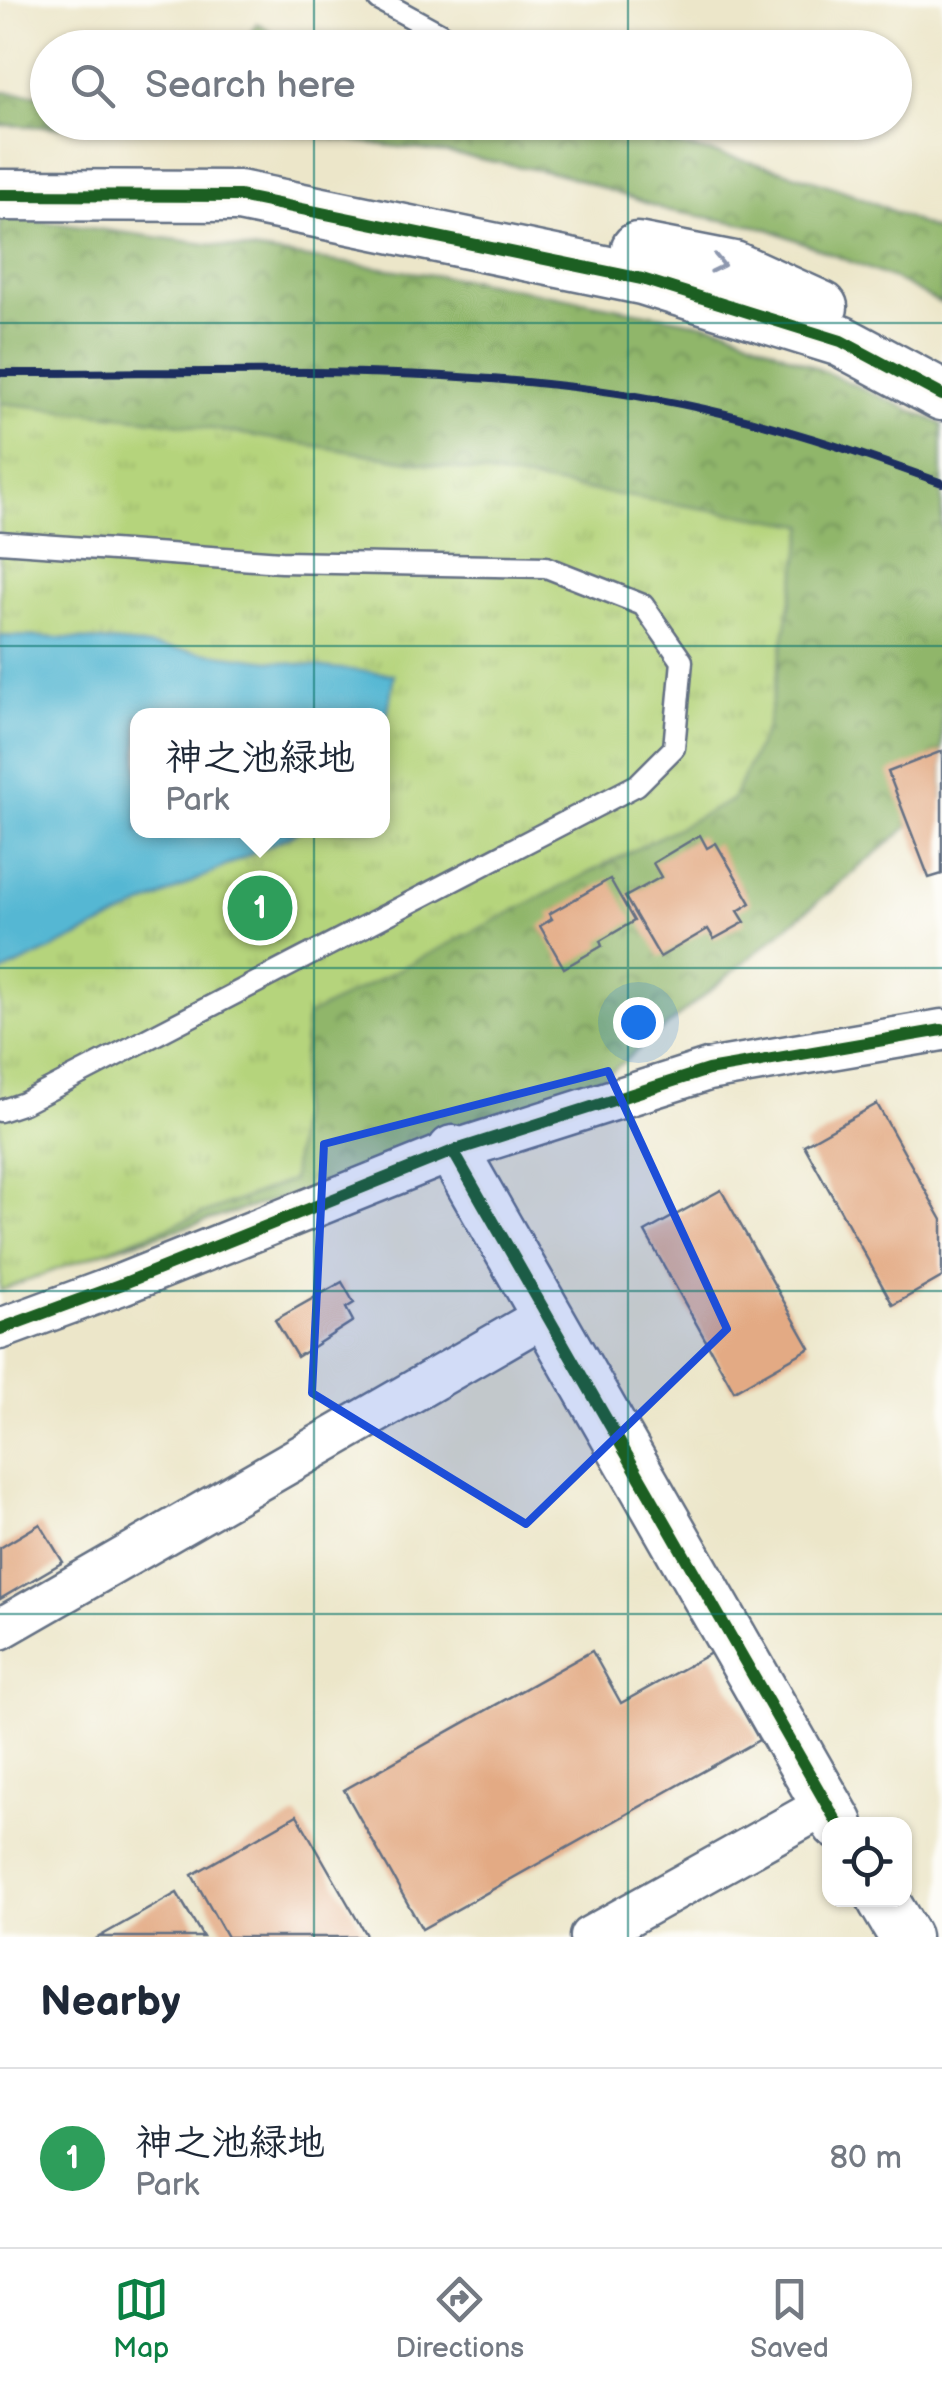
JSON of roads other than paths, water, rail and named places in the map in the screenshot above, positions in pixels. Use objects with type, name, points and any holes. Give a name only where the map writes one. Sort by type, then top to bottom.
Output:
[{"type":"street","points":[[0,167],[237,170],[734,267],[942,362]]},
{"type":"street","points":[[0,195],[239,196],[642,278],[841,341],[942,395]]},
{"type":"street","points":[[0,1329],[454,1151],[708,1070],[942,1030]]},
{"type":"street","points":[[454,1151],[832,1815],[590,1937]]},
{"type":"street","points":[[0,1628],[546,1315]]},
{"type":"street","points":[[886,1907],[905,1937]]},
{"type":"lane","points":[[379,0],[433,30]]},
{"type":"lane","points":[[0,542],[281,562],[546,567],[643,605],[682,661],[674,748],[638,785],[24,1103],[0,1111]]},
{"type":"water","points":[[0,636],[99,641],[394,674],[388,708],[130,708],[130,838],[284,838],[0,974]]},
{"type":"railway","points":[[0,373],[342,372],[514,381],[598,390],[747,420],[942,483]]},
{"type":"place","name":"神之池緑地","points":[[260,908]]}]
